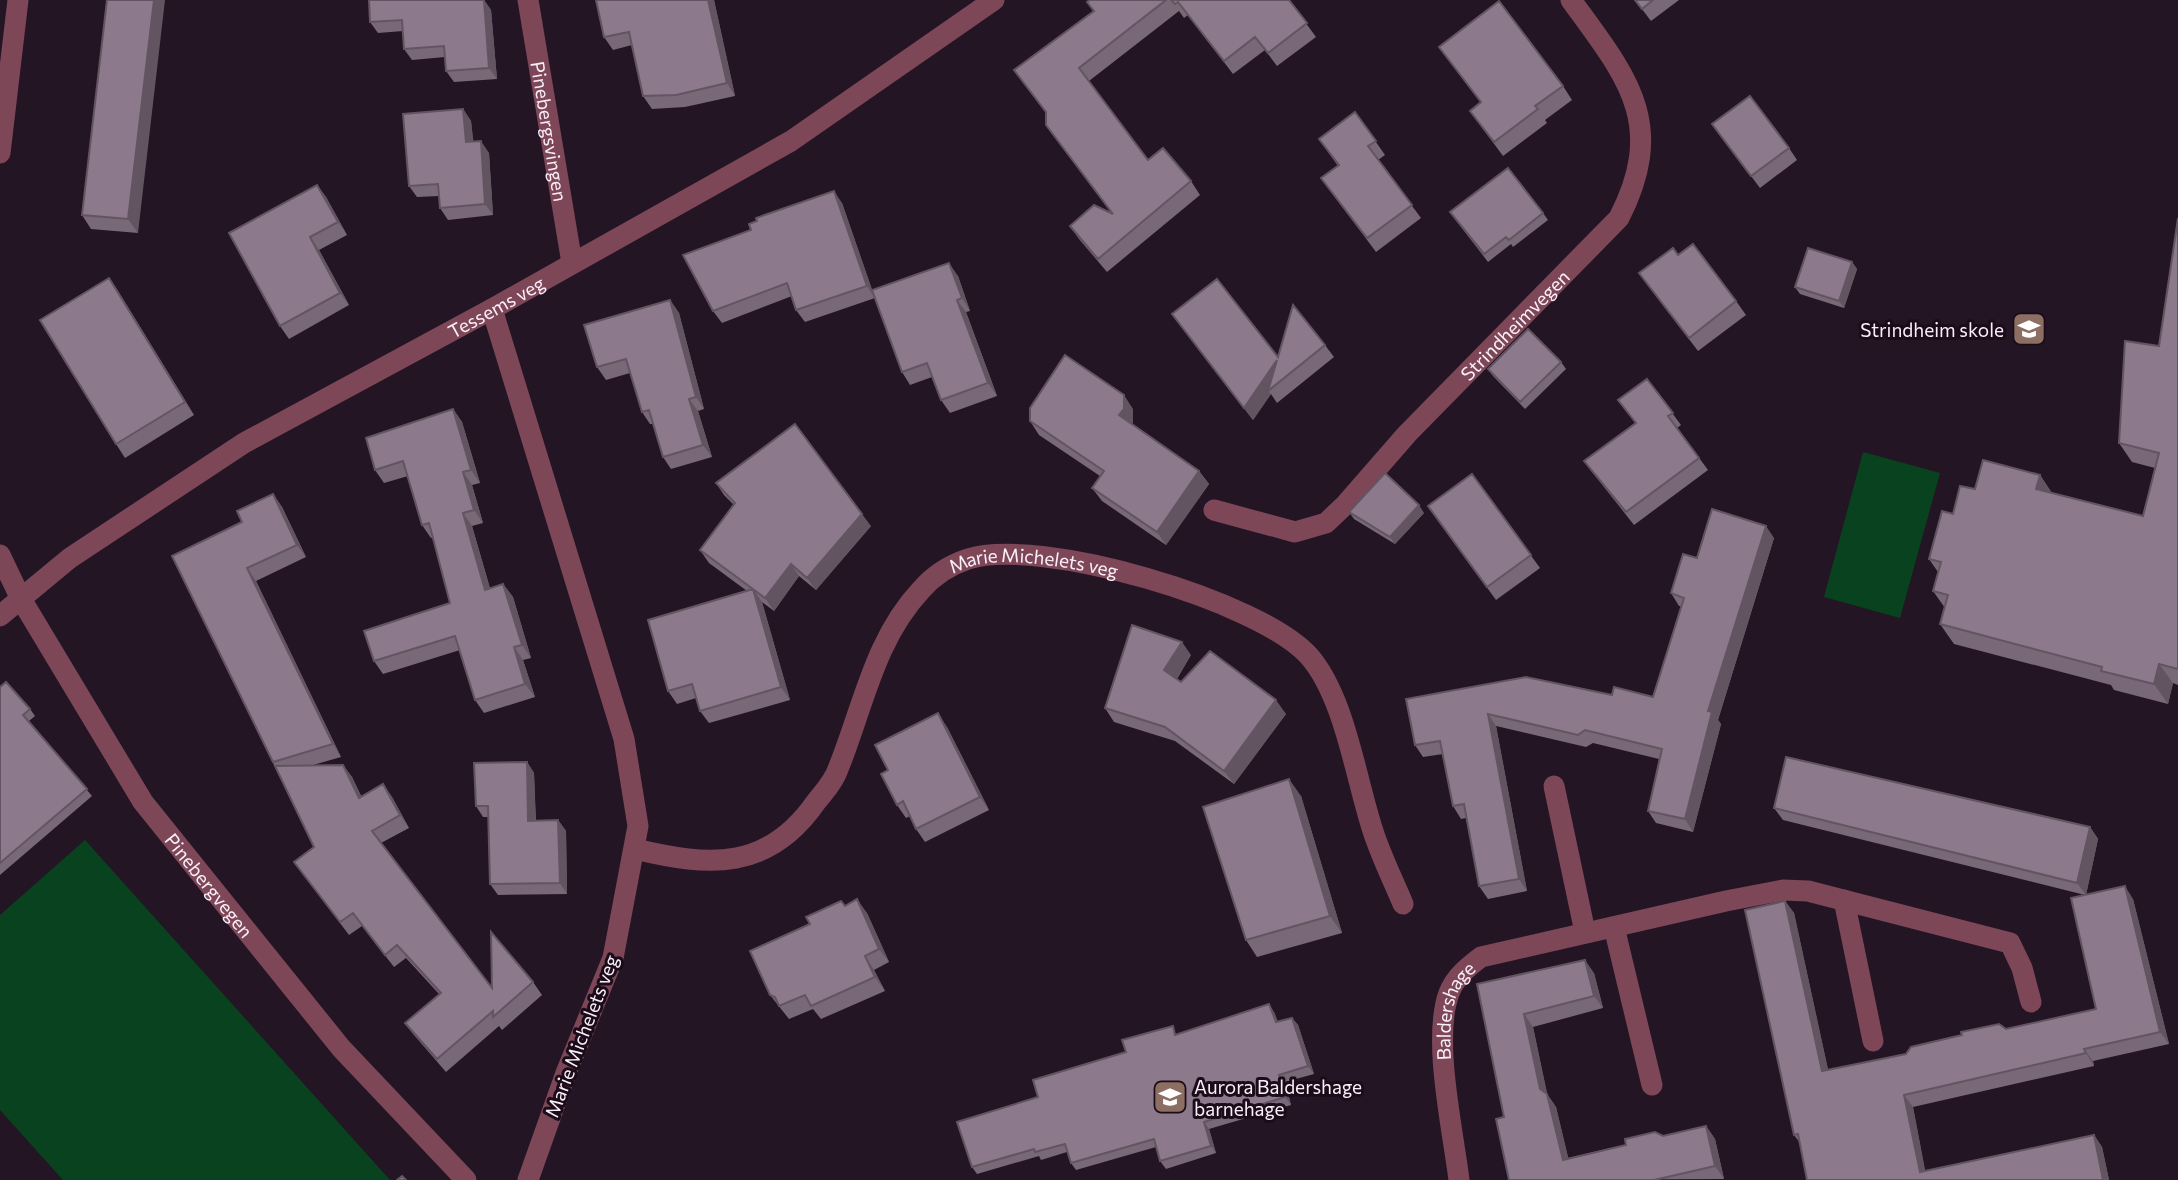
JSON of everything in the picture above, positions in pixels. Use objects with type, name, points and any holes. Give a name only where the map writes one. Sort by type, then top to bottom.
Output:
[{"type":"street","points":[[0,153],[18,0]]},
{"type":"street","name":"Pinebergsvingen","points":[[528,0],[572,263]]},
{"type":"street","name":"Tessems veg","points":[[0,616],[69,558],[244,443],[492,309],[791,141],[994,0]]},
{"type":"street","name":"Strindheimvegen","points":[[1214,510],[1295,532],[1326,523],[1407,434],[1619,218],[1631,194],[1637,173],[1641,149],[1639,119],[1633,93],[1621,68],[1571,0]]},
{"type":"street","name":"Marie Michelets veg","points":[[492,309],[624,739],[638,826],[613,958],[566,1073],[528,1180]]},
{"type":"street","name":"Marie Michelets veg","points":[[635,849],[682,860],[737,859],[771,848],[802,822],[837,772],[868,680],[893,630],[920,590],[943,571],[970,559],[1011,554],[1060,558],[1198,596],[1242,612],[1290,639],[1310,657],[1344,727],[1373,833],[1403,904]]},
{"type":"street","name":"Pinebergvegen","points":[[0,555],[21,599],[143,802],[341,1048],[466,1180]]},
{"type":"street","points":[[1554,786],[1586,932]]},
{"type":"street","name":"Baldershage","points":[[1459,1180],[1443,1037],[1449,993],[1458,977],[1481,957],[1783,890],[1808,891],[2010,943],[2022,968],[2031,1002]]},
{"type":"street","points":[[1844,900],[1873,1041]]},
{"type":"street","points":[[1614,926],[1653,1085]]},
{"type":"green space","points":[[1863,452],[1940,473],[1900,618],[1824,597]]},
{"type":"green space","points":[[85,840],[390,1180],[63,1180],[0,1110],[0,915]]},
{"type":"building","points":[[107,0],[154,0],[128,219],[82,215]]},
{"type":"building","points":[[369,0],[484,0],[489,68],[446,71],[444,46],[404,49],[402,20],[370,22]]},
{"type":"building","points":[[596,0],[708,0],[727,83],[676,95],[643,96],[629,32],[604,37]]},
{"type":"building","points":[[1166,0],[1079,68],[1148,160],[1163,148],[1191,181],[1098,259],[1070,226],[1094,205],[1113,214],[1046,125],[1046,112],[1014,70],[1094,11],[1087,2]]},
{"type":"building","points":[[1171,0],[1289,0],[1307,23],[1268,53],[1255,37],[1224,61],[1178,2],[1175,4]]},
{"type":"building","points":[[1635,0],[1653,0],[1642,9]]},
{"type":"building","points":[[1499,1],[1563,86],[1535,106],[1538,109],[1494,142],[1470,111],[1481,102],[1439,47]]},
{"type":"building","points":[[1750,96],[1789,148],[1751,176],[1712,124]]},
{"type":"building","points":[[463,109],[466,142],[481,141],[485,204],[440,208],[438,184],[409,186],[403,114]]},
{"type":"building","points":[[1355,112],[1376,141],[1368,146],[1412,205],[1367,238],[1321,178],[1339,165],[1319,139]]},
{"type":"building","points":[[1508,168],[1543,213],[1509,240],[1506,237],[1484,254],[1450,212]]},
{"type":"building","points":[[317,185],[338,222],[310,237],[340,293],[280,326],[229,233]]},
{"type":"building","points":[[834,191],[867,286],[796,310],[787,283],[713,311],[683,255],[751,230],[749,224],[757,221],[756,218]]},
{"type":"building","points":[[2178,218],[2178,669],[2159,664],[2154,684],[2101,671],[2102,667],[1940,624],[1948,595],[1933,591],[1941,562],[1929,559],[1942,511],[1953,514],[1960,486],[1975,489],[1983,460],[2040,475],[2036,489],[2143,516],[2159,453],[2119,443],[2125,341],[2159,346]]},
{"type":"building","points":[[1693,244],[1736,301],[1689,338],[1639,273],[1673,248],[1678,255]]},
{"type":"building","points":[[1808,248],[1852,262],[1839,301],[1795,287]]},
{"type":"building","points":[[949,263],[962,298],[957,300],[988,383],[941,400],[927,363],[902,372],[872,290]]},
{"type":"building","points":[[109,278],[185,402],[116,444],[40,320]]},
{"type":"building","points":[[1217,279],[1278,357],[1293,305],[1325,345],[1268,391],[1277,360],[1244,408],[1172,314]]},
{"type":"building","points":[[670,300],[696,397],[689,399],[703,445],[663,457],[649,410],[642,412],[626,359],[597,367],[584,325]]},
{"type":"building","points":[[1528,329],[1561,362],[1520,402],[1488,369]]},
{"type":"building","points":[[1065,355],[1124,395],[1124,409],[1119,415],[1199,471],[1157,532],[1092,488],[1104,471],[1030,421],[1030,408]]},
{"type":"building","points":[[1647,379],[1673,413],[1668,416],[1699,458],[1626,512],[1584,461],[1636,423],[1618,400]]},
{"type":"building","points":[[453,409],[471,470],[463,472],[474,510],[463,513],[485,590],[503,584],[522,645],[514,647],[525,684],[475,700],[455,636],[374,661],[364,631],[450,603],[429,523],[422,525],[403,461],[375,470],[366,438]]},
{"type":"building","points":[[795,424],[862,514],[807,578],[791,564],[765,598],[700,550],[735,503],[716,483]]},
{"type":"building","points":[[1385,473],[1419,505],[1390,537],[1349,512]]},
{"type":"building","points":[[1472,474],[1531,555],[1487,587],[1428,506]]},
{"type":"building","points":[[273,494],[297,545],[247,568],[333,744],[273,762],[172,556],[242,522],[237,511]]},
{"type":"building","points":[[1712,509],[1766,526],[1708,711],[1712,712],[1685,819],[1648,811],[1662,749],[1585,730],[1578,735],[1488,714],[1519,879],[1479,886],[1464,804],[1453,806],[1440,741],[1415,745],[1406,699],[1526,677],[1612,695],[1614,687],[1653,697],[1684,598],[1671,593],[1683,554],[1697,558]]},
{"type":"building","points":[[753,589],[781,687],[700,711],[692,684],[668,691],[648,620]]},
{"type":"building","points":[[1132,625],[1182,642],[1164,670],[1181,682],[1210,651],[1276,700],[1224,771],[1165,727],[1105,708]]},
{"type":"building","points":[[6,682],[30,709],[23,715],[87,789],[0,863],[0,687]]},
{"type":"building","points":[[938,713],[980,797],[916,829],[903,801],[897,805],[881,774],[888,770],[875,745]]},
{"type":"building","points":[[1786,757],[2090,827],[2077,883],[1774,808]]},
{"type":"building","points":[[527,762],[528,821],[558,820],[560,883],[490,884],[488,806],[476,806],[474,763]]},
{"type":"building","points":[[343,765],[359,798],[383,784],[400,815],[372,831],[492,988],[491,932],[533,982],[493,1017],[493,1011],[437,1059],[405,1023],[441,993],[397,945],[385,955],[353,913],[340,922],[294,862],[314,847],[275,766]]},
{"type":"building","points":[[1289,779],[1330,916],[1246,940],[1203,807]]},
{"type":"building","points":[[2125,886],[2160,1032],[2084,1049],[2086,1053],[1904,1095],[1920,1172],[2094,1135],[2103,1180],[1807,1180],[1798,1134],[1794,1135],[1745,910],[1785,901],[1822,1071],[1906,1054],[1911,1047],[1962,1035],[1961,1032],[1999,1024],[2006,1029],[2096,1009],[2071,898]]},
{"type":"building","points":[[857,899],[879,949],[865,956],[875,977],[811,1006],[805,995],[779,1006],[775,997],[770,995],[750,951],[810,924],[806,917],[841,901],[845,906]]},
{"type":"building","points":[[1585,960],[1594,996],[1524,1014],[1540,1089],[1547,1094],[1563,1160],[1626,1145],[1625,1139],[1655,1132],[1663,1136],[1706,1126],[1715,1166],[1654,1180],[1509,1180],[1496,1119],[1504,1117],[1477,984]]},
{"type":"building","points":[[1269,1004],[1276,1022],[1292,1018],[1308,1066],[1279,1075],[1285,1097],[1204,1122],[1211,1146],[1160,1161],[1154,1139],[1071,1163],[1065,1144],[1035,1152],[1034,1149],[972,1167],[957,1122],[1038,1097],[1033,1080],[1126,1052],[1122,1040],[1173,1026],[1175,1035]]},
{"type":"place","name":"Strindheim skole","points":[[2029,329]]},
{"type":"place","name":"Aurora Baldershage barnehage","points":[[1170,1097]]}]
